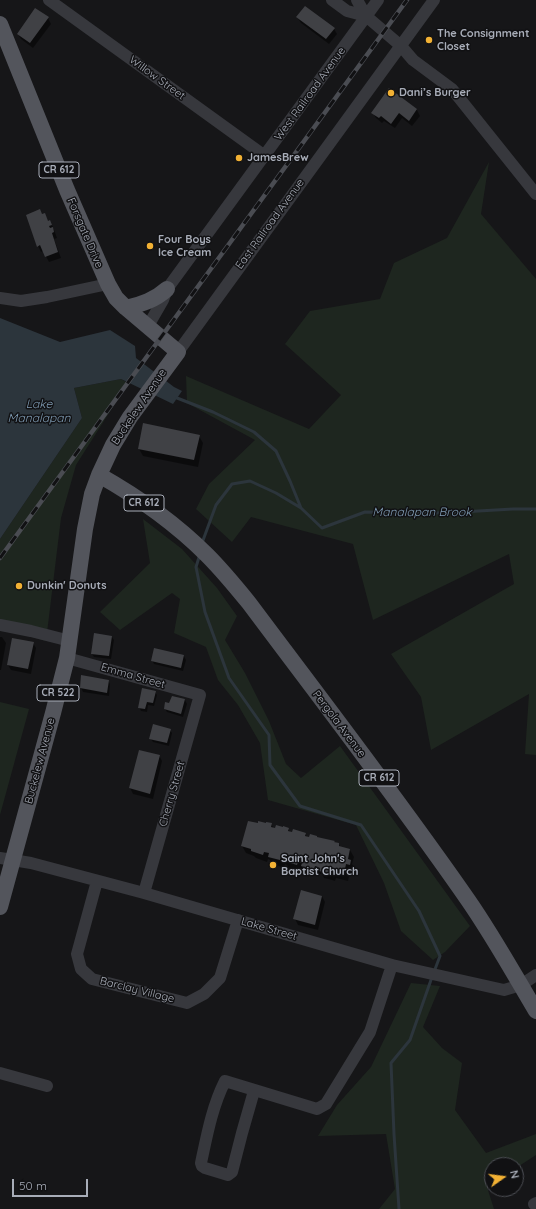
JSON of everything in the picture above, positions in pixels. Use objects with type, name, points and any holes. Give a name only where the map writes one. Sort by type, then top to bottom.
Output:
[{"type":"main road","name":"Forsgate Drive","points":[[0,24],[67,190],[108,284],[116,298],[126,308],[178,352]]},
{"type":"main road","points":[[126,308],[149,302],[159,297],[167,289]]},
{"type":"main road","name":"Buckelew Avenue","points":[[0,907],[7,859],[67,658],[90,502],[99,475],[113,445],[130,418],[178,352]]},
{"type":"main road","name":"Pergola Avenue","points":[[99,475],[132,494],[163,516],[186,535],[208,555],[249,603],[409,817],[469,901],[502,952],[536,1012]]},
{"type":"street","name":"Willow Street","points":[[49,0],[265,156]]},
{"type":"street","points":[[332,0],[347,11],[366,16]]},
{"type":"street","points":[[357,0],[366,16],[401,46],[413,60],[452,89],[536,194]]},
{"type":"street","name":"West Railroad Avenue","points":[[148,326],[163,300],[167,289],[378,0]]},
{"type":"street","name":"East Railroad Avenue","points":[[178,352],[434,0]]},
{"type":"street","points":[[0,298],[21,301],[108,284]]},
{"type":"street","points":[[0,625],[70,641]]},
{"type":"street","name":"Emma Street","points":[[67,658],[200,695]]},
{"type":"street","name":"Cherry Street","points":[[144,893],[200,695]]},
{"type":"street","name":"Lake Street","points":[[7,859],[31,863],[144,893],[392,965],[504,990],[521,985],[536,975]]},
{"type":"street","name":"Barclay Village","points":[[97,881],[77,954],[81,969],[92,979],[187,1003],[204,994],[220,978],[238,920]]},
{"type":"street","points":[[254,1091],[232,1172],[228,1175],[202,1166],[201,1163],[209,1125],[217,1097],[224,1081],[317,1109],[326,1104],[370,1032],[392,965]]},
{"type":"street","points":[[0,1073],[46,1086]]},
{"type":"shaded area","points":[[489,162],[481,214],[536,279],[536,755],[525,754],[529,694],[431,750],[421,697],[391,654],[514,584],[509,554],[373,620],[353,544],[251,517],[232,542],[196,509],[209,484],[255,440],[187,403],[186,376],[309,429],[341,395],[285,344],[310,311],[380,299],[394,263],[447,238]]},
{"type":"shaded area","points":[[121,379],[128,383],[76,465],[61,518],[46,641],[0,628],[0,539],[82,418],[74,388]]},
{"type":"shaded area","points":[[143,519],[182,549],[217,588],[237,616],[225,640],[245,673],[269,721],[286,764],[301,778],[340,746],[470,926],[445,952],[433,960],[401,931],[384,883],[356,825],[268,800],[260,743],[238,705],[218,680],[206,647],[174,633],[180,599],[172,593],[120,630],[100,612],[150,563]]},
{"type":"shaded area","points":[[0,702],[29,709],[0,815]]},
{"type":"shaded area","points":[[411,983],[440,986],[423,1027],[442,1048],[462,1063],[455,1110],[486,1153],[536,1134],[536,1155],[524,1163],[524,1157],[484,1157],[484,1197],[490,1197],[494,1209],[379,1209],[395,1189],[386,1134],[318,1136],[337,1105],[371,1067]]},
{"type":"water","name":"Lake Manalapan","points":[[0,318],[60,342],[110,330],[135,346],[136,358],[174,387],[182,391],[173,404],[121,379],[74,388],[82,418],[0,539]]},
{"type":"building","points":[[305,6],[335,28],[326,39],[296,17]]},
{"type":"building","points":[[35,8],[49,17],[30,43],[17,34]]},
{"type":"building","points":[[389,88],[417,109],[409,121],[399,113],[391,124],[381,116],[379,118],[371,113]]},
{"type":"building","points":[[40,209],[42,214],[45,213],[48,221],[50,220],[52,225],[49,226],[50,228],[53,227],[54,232],[52,233],[58,252],[45,257],[40,245],[37,247],[26,215]]},
{"type":"building","points":[[143,423],[200,435],[194,460],[138,449]]},
{"type":"building","points":[[94,633],[112,636],[109,656],[91,654]]},
{"type":"building","points":[[12,638],[34,642],[28,669],[7,665]]},
{"type":"building","points":[[154,648],[184,655],[181,668],[151,661]]},
{"type":"building","points":[[81,675],[109,680],[107,693],[80,688]]},
{"type":"building","points":[[142,688],[156,691],[153,703],[147,702],[145,709],[138,708]]},
{"type":"building","points":[[172,696],[185,699],[181,714],[164,709],[165,702],[169,703]]},
{"type":"building","points":[[153,724],[171,729],[167,743],[149,739]]},
{"type":"building","points":[[139,750],[160,755],[150,794],[129,788]]},
{"type":"building","points":[[248,821],[272,823],[271,827],[275,828],[276,825],[283,826],[289,828],[288,831],[292,832],[293,829],[306,833],[305,836],[309,837],[310,834],[335,841],[334,842],[339,843],[339,846],[350,849],[348,859],[351,860],[350,865],[346,864],[344,874],[332,871],[331,873],[327,873],[319,871],[320,868],[315,866],[314,869],[310,869],[301,866],[302,863],[298,862],[297,865],[284,861],[285,858],[281,857],[280,860],[268,857],[269,853],[264,852],[263,855],[251,851],[251,849],[241,846]]},
{"type":"building","points":[[301,890],[322,896],[315,925],[293,919]]},
{"type":"waterway","name":"Manalapan Brook","points":[[177,398],[213,412],[254,432],[276,451],[301,508],[322,528],[365,512],[444,513],[536,509]]},
{"type":"waterway","points":[[202,543],[216,505],[232,484],[250,481],[276,493],[301,508]]},
{"type":"waterway","points":[[200,554],[196,567],[205,612],[229,678],[269,735],[270,765],[300,806],[361,825],[419,911],[440,956],[434,972]]},
{"type":"waterway","points":[[399,1209],[391,1063],[410,1040],[432,977]]},
{"type":"railway","points":[[0,558],[407,0]]},
{"type":"place","name":"The Consignment Closet","points":[[429,40]]},
{"type":"place","name":"Dani’s Burger","points":[[391,93]]},
{"type":"place","name":"JamesBrew","points":[[239,158]]},
{"type":"place","name":"Four Boys Ice Cream","points":[[150,246]]},
{"type":"place","name":"Dunkin' Donuts","points":[[19,586]]},
{"type":"place","name":"Saint John's Baptist Church","points":[[273,865]]}]
